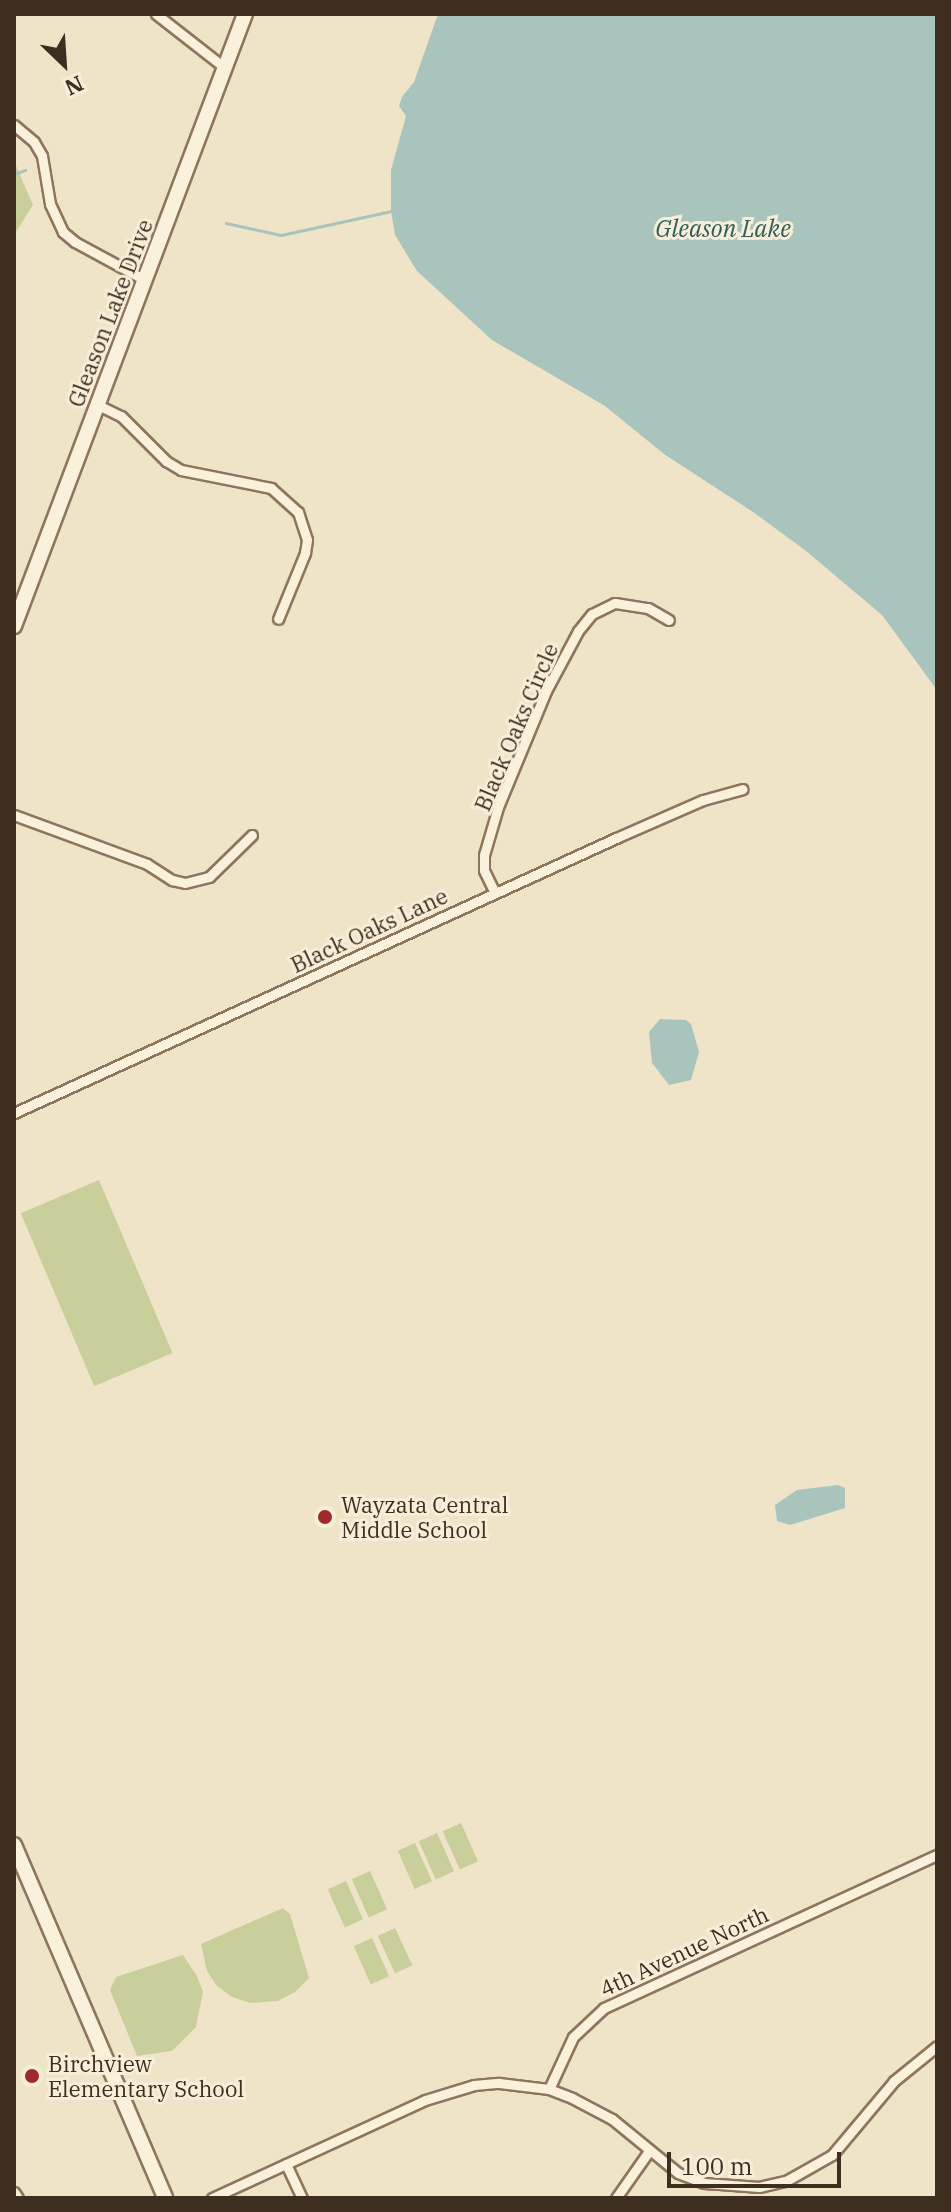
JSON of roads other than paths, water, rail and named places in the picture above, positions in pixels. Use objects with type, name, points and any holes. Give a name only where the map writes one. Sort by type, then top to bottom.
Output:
[{"type":"main road","name":"Gleason Lake Drive","points":[[14,626],[245,14]]},
{"type":"main road","points":[[14,1845],[165,2198]]},
{"type":"street","points":[[156,14],[225,68]]},
{"type":"street","points":[[14,125],[34,142],[42,156],[50,204],[63,232],[75,242],[145,280]]},
{"type":"street","points":[[98,405],[121,416],[166,461],[181,470],[271,488],[298,512],[307,540],[305,553],[278,619]]},
{"type":"street","name":"Black Oaks Circle","points":[[495,893],[484,870],[484,855],[498,807],[546,691],[578,631],[592,614],[615,603],[648,608],[669,620]]},
{"type":"street","name":"Black Oaks Lane","points":[[14,1113],[703,800],[743,789]]},
{"type":"street","points":[[14,815],[147,864],[172,880],[185,883],[209,877],[252,835]]},
{"type":"street","name":"4th Avenue North","points":[[549,2089],[573,2037],[604,2008],[937,1855]]},
{"type":"street","points":[[212,2198],[449,2091],[499,2083],[549,2089],[612,2119],[678,2173],[704,2183],[759,2187],[786,2181],[832,2155],[902,2073],[937,2046]]},
{"type":"street","points":[[616,2198],[649,2151]]},
{"type":"street","points":[[286,2164],[302,2198]]},
{"type":"street","points":[[14,2192],[18,2198]]},
{"type":"water","name":"Gleason Lake","points":[[438,14],[937,14],[937,690],[882,615],[806,551],[664,454],[605,406],[492,340],[417,271],[395,235],[391,211],[391,170],[406,116],[399,106],[414,82]]},
{"type":"water","points":[[660,1019],[686,1020],[691,1024],[699,1052],[691,1080],[669,1085],[652,1063],[649,1032]]},
{"type":"water","points":[[838,1485],[845,1488],[845,1508],[790,1525],[777,1521],[775,1505],[797,1490]]},
{"type":"waterway","points":[[14,174],[25,170]]},
{"type":"waterway","points":[[226,223],[281,235],[391,211]]},
{"type":"place","name":"Wayzata Central Middle School","points":[[325,1517]]},
{"type":"place","name":"Birchview Elementary School","points":[[32,2076]]}]
